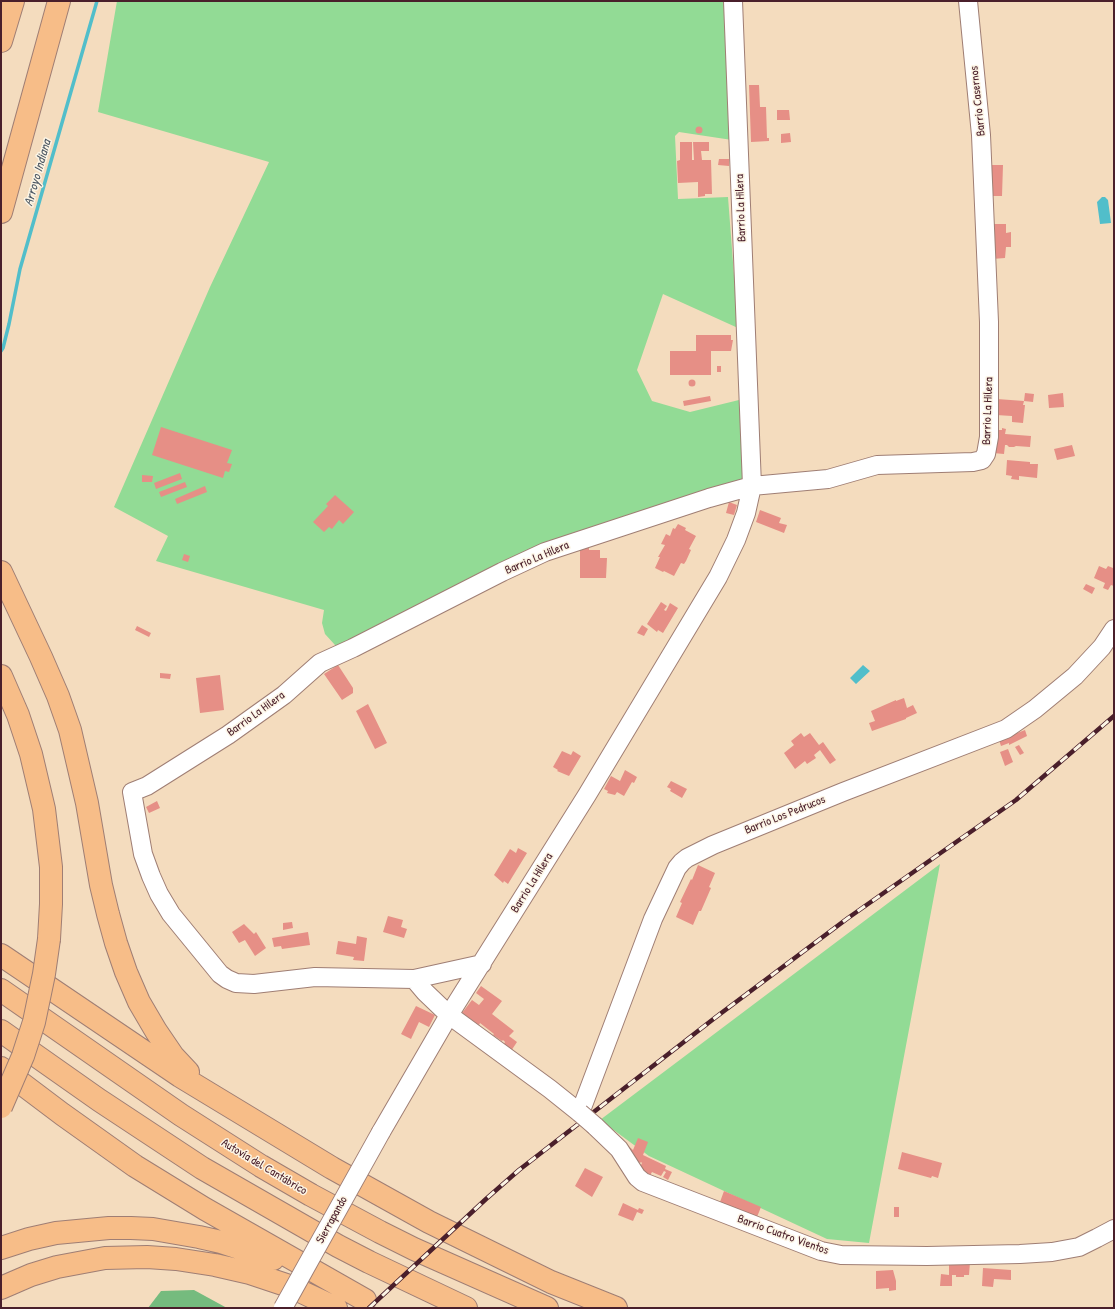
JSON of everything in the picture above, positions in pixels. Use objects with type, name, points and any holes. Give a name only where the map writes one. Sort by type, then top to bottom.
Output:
[{"type":"highway","points":[[1,6],[3,1]]},
{"type":"highway","points":[[1,41],[13,1]]},
{"type":"highway","points":[[1,183],[56,1]]},
{"type":"highway","points":[[1,212],[59,1]]},
{"type":"highway","points":[[1,572],[58,696],[70,730],[87,803],[101,885],[108,914],[116,944],[139,1002],[156,1031],[178,1062],[203,1086],[239,1112]]},
{"type":"highway","points":[[1,676],[18,715],[37,775],[44,809],[51,867],[49,939],[44,974],[34,1022],[23,1056],[1,1107]]},
{"type":"highway","points":[[1,955],[174,1071],[332,1168],[430,1222],[551,1282],[616,1308]]},
{"type":"highway","name":"Autovía del Cantábrico","points":[[1,990],[181,1115],[305,1191],[400,1242],[495,1286],[547,1308]]},
{"type":"highway","points":[[1,1031],[99,1100],[202,1168],[338,1246],[466,1308]]},
{"type":"highway","points":[[1,1068],[135,1166],[204,1209],[373,1304]]},
{"type":"highway","points":[[1,1248],[29,1239],[82,1230],[109,1228],[153,1229],[221,1242],[298,1269],[373,1304]]},
{"type":"highway","points":[[1,1288],[31,1274],[57,1267],[105,1258],[147,1257],[176,1259],[215,1265],[250,1273],[289,1286],[336,1308]]},
{"type":"street","name":"Barrio La Hilera","points":[[381,1132],[449,1015],[587,795],[718,577],[746,513],[752,486],[733,1]]},
{"type":"street","name":"Barrio Casernos","points":[[968,1],[982,135],[984,201]]},
{"type":"street","name":"Barrio La Hilera","points":[[482,964],[414,980],[315,977],[254,984],[236,983],[227,980],[220,974],[171,914],[159,894],[150,876],[143,854],[132,792],[147,786],[228,735],[284,695],[320,663],[545,552],[709,498],[752,486],[828,479],[877,465],[973,462],[982,460],[986,454],[990,437],[989,322],[984,201]]},
{"type":"street","name":"Barrio Los Pedrucos","points":[[580,1113],[653,919],[677,868],[682,862],[713,845],[785,815],[1006,729],[1035,709],[1075,676],[1102,647],[1114,629]]},
{"type":"street","points":[[414,980],[449,1015],[550,1089],[580,1113]]},
{"type":"street","name":"Barrio Cuatro Vientos","points":[[580,1113],[620,1149],[637,1177],[643,1182],[821,1251],[841,1255],[927,1256],[1052,1252],[1079,1247],[1114,1228]]},
{"type":"street","name":"Sierrapando","points":[[283,1308],[381,1132]]},
{"type":"green space","points":[[117,1],[727,1],[732,140],[679,132],[675,136],[678,199],[728,197],[738,328],[663,294],[637,370],[652,401],[690,412],[743,399],[747,479],[550,548],[343,648],[335,645],[325,634],[322,623],[324,610],[156,561],[168,536],[114,507],[210,287],[269,162],[98,112]]},
{"type":"green space","points":[[940,864],[869,1243],[827,1239],[649,1156],[600,1120]]},
{"type":"green space","points":[[194,1290],[227,1308],[148,1308],[161,1291]]},
{"type":"water","points":[[1102,197],[1105,197],[1108,200],[1111,223],[1100,224],[1097,202]]},
{"type":"water","points":[[863,665],[870,671],[856,684],[850,678]]},
{"type":"building","points":[[749,85],[759,85],[760,107],[766,107],[767,138],[769,138],[769,141],[751,142]]},
{"type":"building","points":[[777,110],[789,110],[790,120],[777,120]]},
{"type":"building","points":[[699,127],[702,130],[699,133],[696,130]]},
{"type":"building","points":[[790,133],[791,142],[781,143],[781,134]]},
{"type":"building","points":[[680,142],[692,142],[692,160],[694,160],[693,142],[709,142],[709,151],[701,151],[702,160],[711,160],[712,194],[705,194],[705,196],[698,197],[698,182],[678,183],[677,161],[680,160]]},
{"type":"building","points":[[719,159],[729,159],[729,166],[718,165]]},
{"type":"building","points":[[992,165],[1003,165],[1002,196],[992,196]]},
{"type":"building","points":[[991,224],[1006,224],[1006,233],[1011,232],[1011,247],[1006,247],[1005,258],[992,259]]},
{"type":"building","points":[[696,335],[731,335],[731,340],[733,340],[731,351],[711,351],[711,375],[670,375],[670,351],[696,351]]},
{"type":"building","points":[[717,366],[721,366],[721,372],[717,372]]},
{"type":"building","points":[[692,379],[695,380],[695,386],[692,387],[689,386],[688,383],[689,380]]},
{"type":"building","points":[[1025,393],[1034,394],[1033,402],[1024,401]]},
{"type":"building","points":[[1063,393],[1064,407],[1049,408],[1048,395]]},
{"type":"building","points":[[710,396],[711,401],[684,406],[683,401]]},
{"type":"building","points":[[997,399],[1024,401],[1023,423],[1012,422],[1012,416],[996,415]]},
{"type":"building","points":[[161,427],[232,450],[227,463],[232,464],[229,472],[225,471],[223,478],[152,455]]},
{"type":"building","points":[[1002,428],[1006,429],[1005,434],[1031,436],[1030,447],[1009,447],[1005,445],[1004,454],[993,453],[993,430],[1002,430]]},
{"type":"building","points":[[1072,445],[1075,456],[1057,460],[1054,449]]},
{"type":"building","points":[[1007,460],[1038,464],[1037,478],[1019,476],[1019,480],[1011,479],[1012,476],[1006,475]]},
{"type":"building","points":[[180,473],[182,479],[156,489],[154,483]]},
{"type":"building","points":[[142,475],[153,476],[152,482],[142,482]]},
{"type":"building","points":[[185,482],[187,487],[161,497],[159,492]]},
{"type":"building","points":[[205,486],[207,492],[177,504],[175,499]]},
{"type":"building","points":[[335,495],[354,512],[343,524],[339,520],[332,529],[329,527],[324,532],[313,522],[328,506],[326,504]]},
{"type":"building","points":[[729,502],[737,505],[734,515],[726,513]]},
{"type":"building","points":[[760,510],[781,518],[779,523],[787,525],[784,533],[756,522]]},
{"type":"building","points":[[678,524],[696,536],[689,549],[691,550],[686,561],[684,564],[681,563],[674,576],[655,568],[660,557],[658,557],[665,545],[661,544],[666,534],[670,536],[673,528],[675,529]]},
{"type":"building","points":[[611,535],[612,540],[589,547],[589,550],[600,550],[600,558],[607,558],[606,578],[580,578],[580,545]]},
{"type":"building","points":[[184,554],[190,556],[188,562],[182,560]]},
{"type":"building","points":[[1099,566],[1106,569],[1108,566],[1113,568],[1114,586],[1111,585],[1108,590],[1103,588],[1105,583],[1094,578]]},
{"type":"building","points":[[1086,584],[1095,588],[1092,594],[1083,589]]},
{"type":"building","points":[[661,602],[667,606],[664,610],[666,611],[670,603],[678,608],[663,633],[658,630],[657,632],[647,624]]},
{"type":"building","points":[[642,625],[648,629],[644,636],[637,633]]},
{"type":"building","points":[[137,626],[151,633],[149,637],[135,630]]},
{"type":"building","points":[[338,665],[353,688],[353,693],[342,700],[324,674]]},
{"type":"building","points":[[160,673],[171,674],[170,679],[160,678]]},
{"type":"building","points":[[220,675],[224,710],[200,713],[196,678]]},
{"type":"building","points":[[904,698],[907,708],[913,705],[917,713],[906,719],[872,731],[869,723],[875,721],[871,711]]},
{"type":"building","points":[[368,704],[387,743],[375,749],[356,711]]},
{"type":"building","points":[[1025,730],[1027,736],[1009,745],[1009,743],[1001,746],[999,740]]},
{"type":"building","points":[[801,733],[804,737],[810,733],[819,745],[823,742],[836,760],[830,764],[820,750],[814,755],[816,758],[807,764],[805,761],[795,769],[784,753],[794,745],[791,741]]},
{"type":"building","points":[[1019,745],[1024,753],[1020,755],[1015,747]]},
{"type":"building","points":[[1008,749],[1013,762],[1005,766],[1000,752]]},
{"type":"building","points":[[562,751],[571,755],[573,751],[581,756],[569,776],[557,771],[558,770],[553,767]]},
{"type":"building","points":[[625,770],[637,777],[634,783],[632,782],[624,796],[617,792],[615,795],[607,793],[608,791],[604,789],[611,776],[620,781]]},
{"type":"building","points":[[671,781],[687,789],[682,798],[670,791],[671,789],[667,787]]},
{"type":"building","points":[[157,801],[160,808],[149,813],[146,807]]},
{"type":"building","points":[[518,848],[527,853],[508,884],[504,881],[503,883],[494,875],[510,849],[516,853]]},
{"type":"building","points":[[698,865],[715,873],[709,887],[711,888],[693,925],[676,917],[682,903],[680,902]]},
{"type":"building","points":[[388,916],[403,920],[401,927],[407,929],[404,938],[383,932]]},
{"type":"building","points":[[292,922],[293,928],[283,930],[283,923]]},
{"type":"building","points":[[244,924],[254,934],[256,932],[266,948],[255,956],[245,940],[239,943],[232,932]]},
{"type":"building","points":[[308,932],[310,945],[282,949],[281,946],[274,947],[272,938]]},
{"type":"building","points":[[357,936],[367,938],[364,961],[353,960],[354,957],[336,954],[338,941],[356,944]]},
{"type":"building","points":[[481,986],[502,1001],[492,1014],[514,1031],[509,1036],[517,1042],[511,1051],[503,1046],[505,1042],[503,1040],[502,1041],[493,1035],[494,1034],[480,1023],[479,1025],[462,1013],[472,1000],[479,1005],[484,999],[476,993]]},
{"type":"building","points":[[416,1006],[435,1015],[429,1027],[419,1022],[411,1039],[401,1034]]},
{"type":"building","points":[[638,1138],[648,1142],[643,1155],[666,1166],[665,1169],[672,1172],[668,1180],[663,1177],[666,1172],[664,1171],[661,1176],[652,1172],[648,1179],[638,1171],[642,1163],[640,1163],[631,1154],[625,1143],[633,1150]]},
{"type":"building","points":[[902,1152],[942,1163],[938,1178],[932,1176],[931,1178],[898,1169]]},
{"type":"building","points":[[585,1168],[603,1177],[592,1197],[575,1186]]},
{"type":"building","points":[[724,1191],[761,1207],[757,1217],[720,1202]]},
{"type":"building","points":[[623,1203],[638,1210],[639,1208],[644,1210],[642,1214],[637,1212],[633,1221],[618,1215]]},
{"type":"building","points":[[894,1207],[899,1207],[899,1217],[894,1217]]},
{"type":"building","points":[[949,1262],[970,1262],[969,1275],[964,1275],[964,1277],[956,1277],[956,1275],[952,1275],[952,1286],[940,1286],[941,1274],[949,1275]]},
{"type":"building","points":[[983,1268],[1011,1270],[1011,1280],[994,1279],[993,1287],[982,1286]]},
{"type":"building","points":[[893,1270],[896,1281],[896,1290],[889,1291],[889,1288],[876,1289],[876,1271]]},
{"type":"waterway","name":"Arroyo Indiana","points":[[1,351],[9,324],[20,269],[97,1]]},
{"type":"railway","points":[[369,1308],[519,1170],[716,1017],[848,918],[1016,800],[1114,716]]}]
